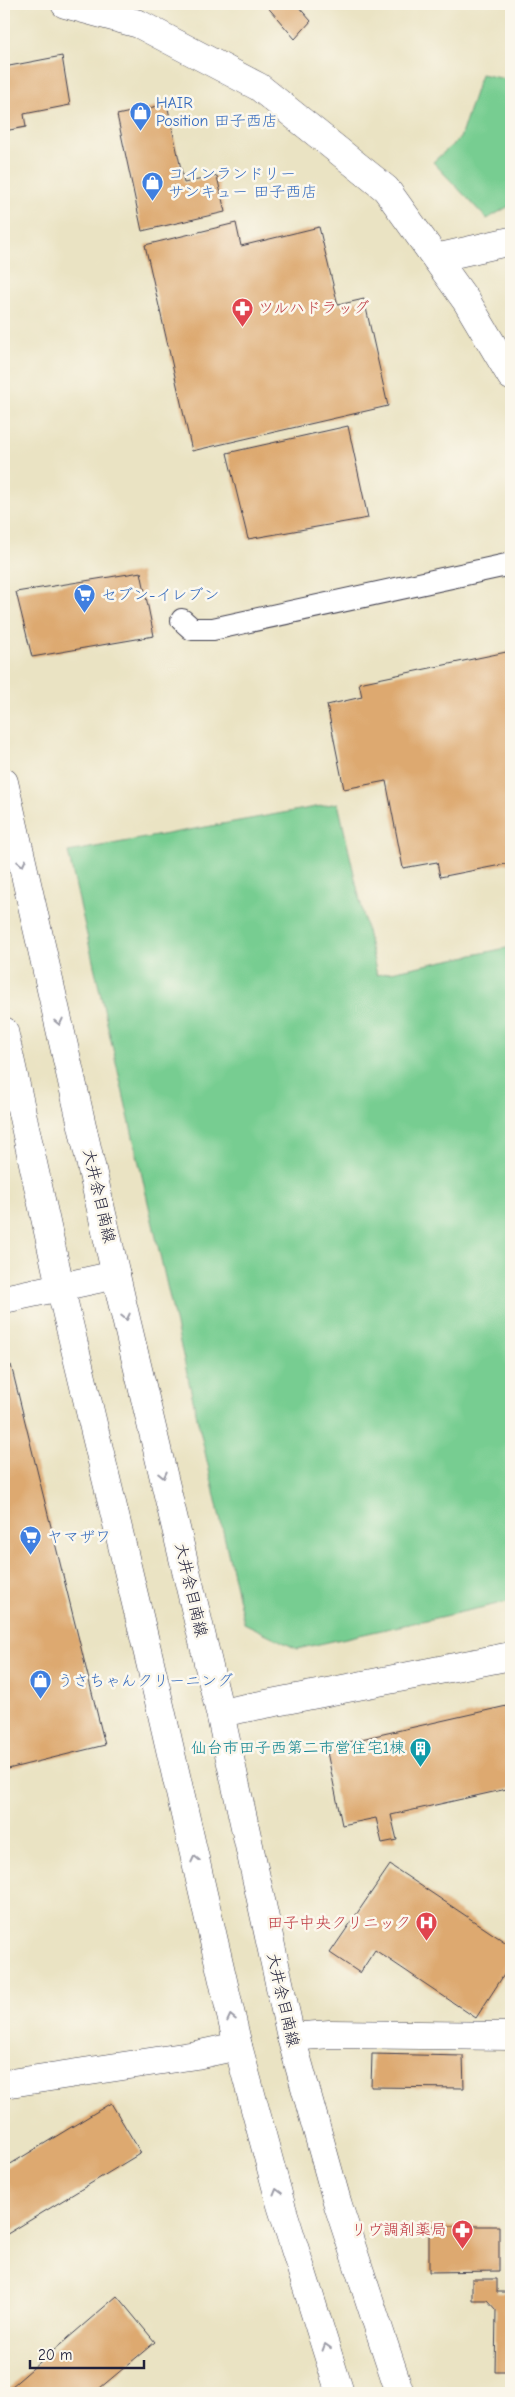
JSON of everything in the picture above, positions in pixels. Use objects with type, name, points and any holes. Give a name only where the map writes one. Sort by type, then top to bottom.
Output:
[{"type":"street","points":[[65,4],[139,24],[259,87],[386,189],[467,302],[511,376]]},
{"type":"street","points":[[436,258],[511,241]]},
{"type":"street","name":"大井余目南線","points":[[4,782],[116,1276],[220,1713],[291,2037],[338,2205],[400,2393]]},
{"type":"street","points":[[4,1031],[60,1286],[150,1662],[238,2046],[281,2205],[340,2393]]},
{"type":"street","points":[[4,1299],[116,1276]]},
{"type":"street","points":[[220,1713],[511,1656]]},
{"type":"street","points":[[291,2037],[330,2034],[511,2036]]},
{"type":"street","points":[[4,2084],[196,2055],[238,2046]]},
{"type":"lane","points":[[182,620],[192,629],[213,629],[511,564]]},
{"type":"green space","points":[[481,74],[511,80],[511,205],[487,219],[433,162],[460,138]]},
{"type":"green space","points":[[338,803],[377,975],[511,947],[511,1601],[297,1649],[244,1623],[68,852]]},
{"type":"building","points":[[265,4],[296,4],[311,21],[295,39]]},
{"type":"building","points":[[62,56],[70,105],[24,114],[26,127],[4,131],[4,67]]},
{"type":"building","points":[[167,104],[184,183],[217,176],[225,212],[142,231],[117,115]]},
{"type":"building","points":[[236,223],[241,246],[319,227],[338,305],[364,299],[388,406],[192,451],[145,245]]},
{"type":"building","points":[[348,426],[368,518],[248,539],[227,453]]},
{"type":"building","name":"セブン-イレブン","points":[[141,572],[154,636],[32,657],[16,592]]},
{"type":"building","points":[[511,651],[511,863],[440,877],[437,862],[403,868],[386,781],[344,789],[327,705],[362,697],[359,683]]},
{"type":"building","name":"ヤマザワ","points":[[11,1365],[105,1745],[4,1770],[4,1367]]},
{"type":"building","name":"仙台市田子西第二市営住宅1棟","points":[[511,1705],[511,1788],[391,1815],[397,1840],[382,1843],[376,1818],[342,1825],[326,1747]]},
{"type":"building","points":[[390,1865],[511,1946],[511,1964],[476,2018],[375,1950],[360,1973],[330,1953]]},
{"type":"building","points":[[372,2054],[463,2056],[464,2088],[371,2087]]},
{"type":"building","points":[[111,2103],[141,2153],[4,2236],[4,2168]]},
{"type":"building","points":[[429,2226],[499,2226],[499,2271],[429,2272]]},
{"type":"building","points":[[472,2279],[497,2279],[497,2292],[511,2292],[511,2372],[495,2372],[496,2310],[487,2300],[472,2300]]},
{"type":"building","points":[[117,2296],[155,2342],[94,2393],[4,2393]]},
{"type":"place","name":"HAIR Position 田子西店","points":[[140,131]]},
{"type":"place","name":"コインランドリー サンキュー 田子西店","points":[[152,202]]},
{"type":"place","name":"ツルハドラッグ","points":[[242,327]]},
{"type":"place","name":"セブン-イレブン","points":[[85,614]]},
{"type":"place","name":"ヤマザワ","points":[[31,1556]]},
{"type":"place","name":"うさちゃんクリーニング","points":[[41,1700]]},
{"type":"place","name":"仙台市田子西第二市営住宅1棟","points":[[421,1767]]},
{"type":"place","name":"田子中央クリニック","points":[[427,1942]]},
{"type":"place","name":"リヴ調剤薬局","points":[[463,2249]]}]
